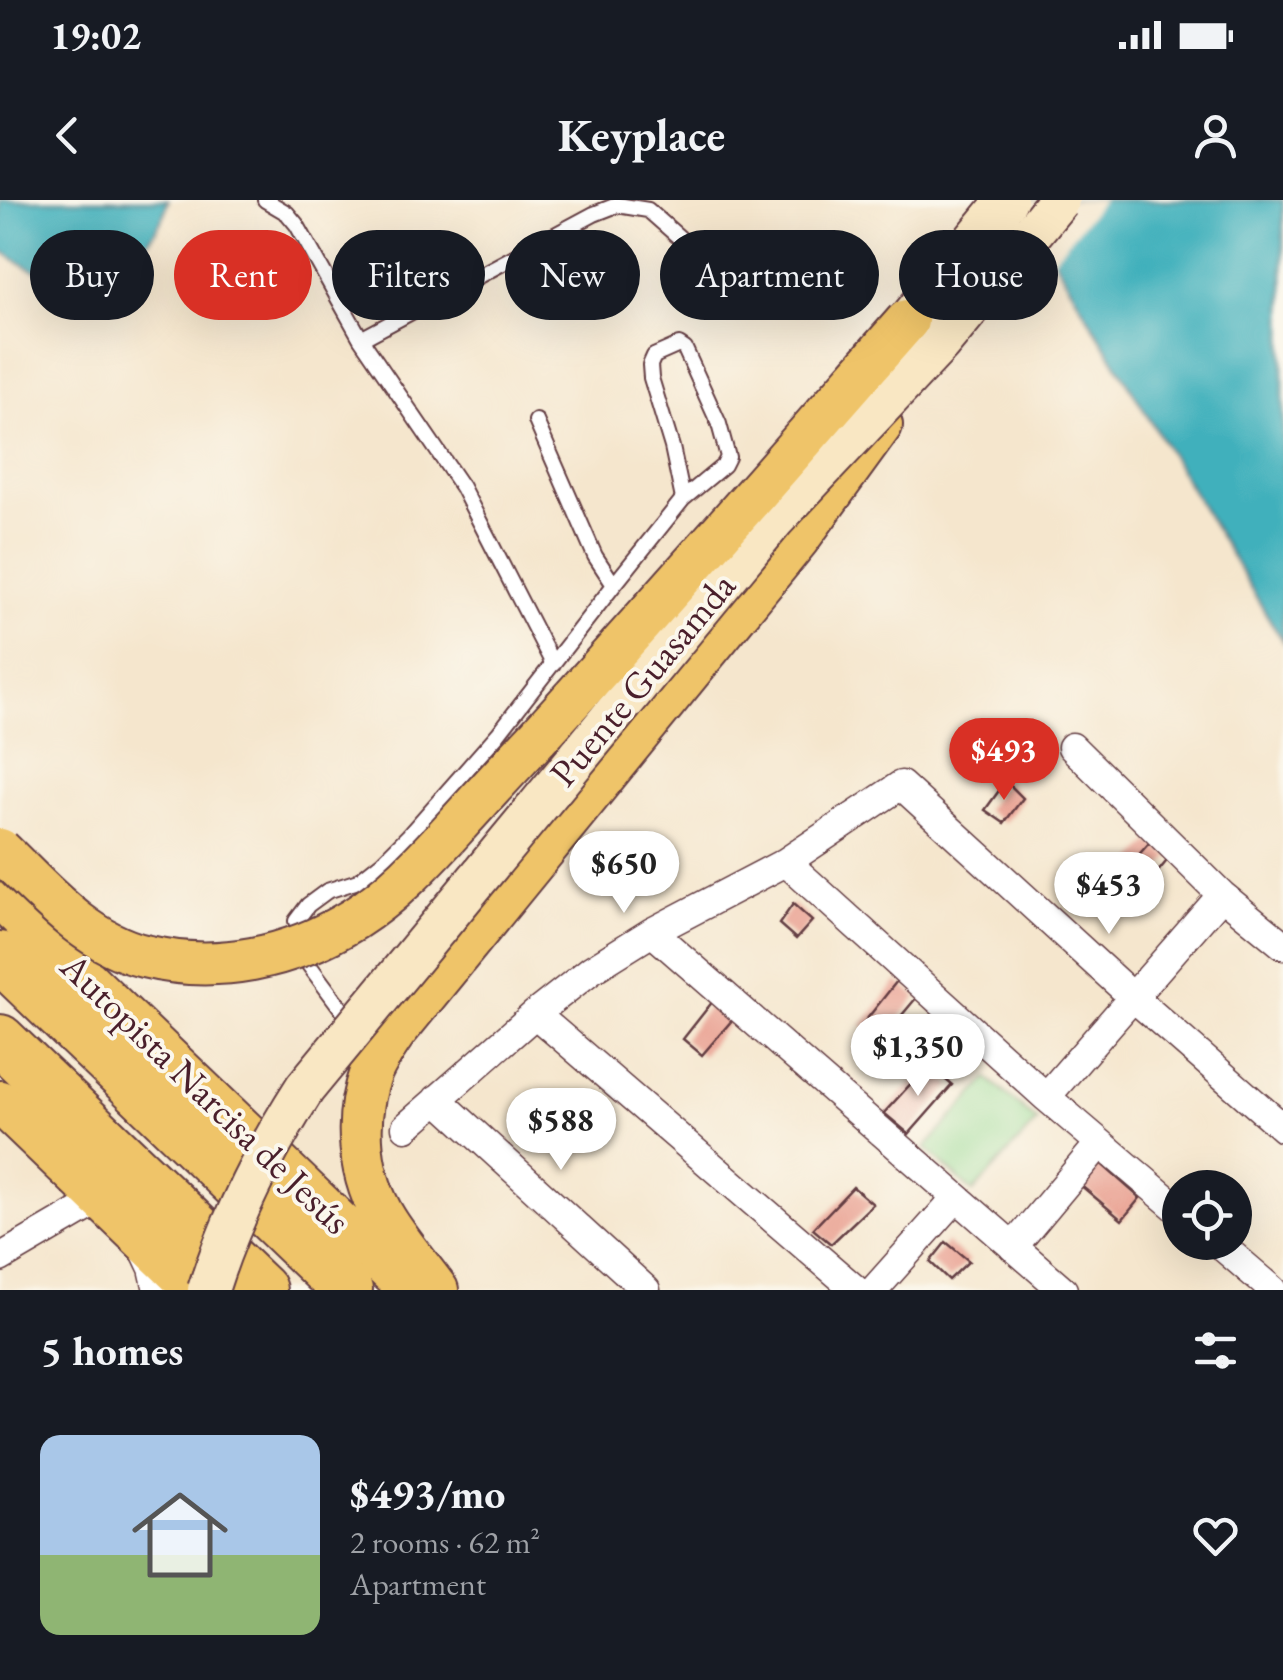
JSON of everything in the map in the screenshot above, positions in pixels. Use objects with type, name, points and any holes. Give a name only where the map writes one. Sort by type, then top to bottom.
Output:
[{"type":"highway","name":"Autopista Narcisa de Jesús","points":[[0,957],[347,1290]]},
{"type":"highway","points":[[0,1040],[261,1290]]},
{"type":"main road","name":"Puente Guasamda","points":[[208,1290],[234,1218],[257,1170],[305,1088],[774,520],[924,332],[1007,200]]},
{"type":"main road","name":"Puente Guasamda","points":[[194,1290],[200,1262],[242,1165],[287,1090],[346,1015],[637,662],[924,332],[1059,200]]},
{"type":"main road","points":[[0,850],[90,932],[142,956],[188,962],[267,957],[298,948],[358,917],[438,845],[616,652],[924,332]]},
{"type":"main road","points":[[437,1290],[374,1199],[360,1130],[372,1070],[395,1032],[798,538],[924,332]]},
{"type":"main road","name":"Autopista Narcisa de Jesús","points":[[0,897],[410,1290]]},
{"type":"main road","points":[[0,1102],[194,1290]]},
{"type":"street","points":[[1072,747],[1222,895],[1283,944]]},
{"type":"street","points":[[406,1127],[591,970],[652,932],[786,862],[901,786],[1133,998],[1283,1128]]},
{"type":"street","points":[[786,862],[1046,1097],[1162,1196]]},
{"type":"street","points":[[1046,1097],[1222,895]]},
{"type":"street","points":[[652,932],[1063,1290]]},
{"type":"street","points":[[535,1014],[856,1290]]},
{"type":"street","points":[[437,1099],[646,1290]]},
{"type":"street","points":[[1013,1247],[1100,1143]]},
{"type":"street","points":[[0,1258],[101,1198]]},
{"type":"street","points":[[874,1290],[956,1198]]},
{"type":"street","points":[[134,1230],[153,1268],[158,1290]]},
{"type":"street","points":[[1238,1260],[1273,1290]]},
{"type":"lane","points":[[265,200],[297,225],[360,338],[462,486],[553,664]]},
{"type":"lane","points":[[360,338],[617,205],[648,210],[671,230]]},
{"type":"lane","points":[[346,1015],[310,965],[296,921],[308,905],[327,891],[358,881],[396,849],[498,734],[683,499],[724,466],[728,456],[720,424],[684,348],[679,345],[654,356],[650,365],[683,499]]},
{"type":"lane","points":[[536,421],[595,556],[614,586]]},
{"type":"green space","points":[[988,1078],[1037,1121],[973,1192],[925,1148]]},
{"type":"water","points":[[0,200],[168,200],[154,234],[154,230],[30,230],[30,267],[0,250]]},
{"type":"water","points":[[1018,200],[1283,200],[1283,642],[1058,267],[1058,230],[1036,230]]},
{"type":"pier","points":[[1013,200],[1103,200],[1058,253],[1058,230],[1031,230]]},
{"type":"building","points":[[1006,781],[1023,798],[1004,823],[985,810]]},
{"type":"building","points":[[1150,842],[1170,857],[1134,901],[1114,883]]},
{"type":"building","points":[[793,904],[812,921],[796,939],[779,924]]},
{"type":"building","points":[[897,981],[917,997],[881,1040],[862,1025]]},
{"type":"building","points":[[713,1001],[733,1019],[702,1055],[683,1039]]},
{"type":"building","points":[[928,1065],[952,1085],[909,1134],[884,1113]]},
{"type":"building","points":[[1097,1160],[1140,1198],[1122,1220],[1079,1184]]},
{"type":"building","points":[[853,1187],[873,1204],[831,1244],[813,1229]]},
{"type":"building","points":[[946,1242],[969,1261],[949,1280],[930,1262]]}]
